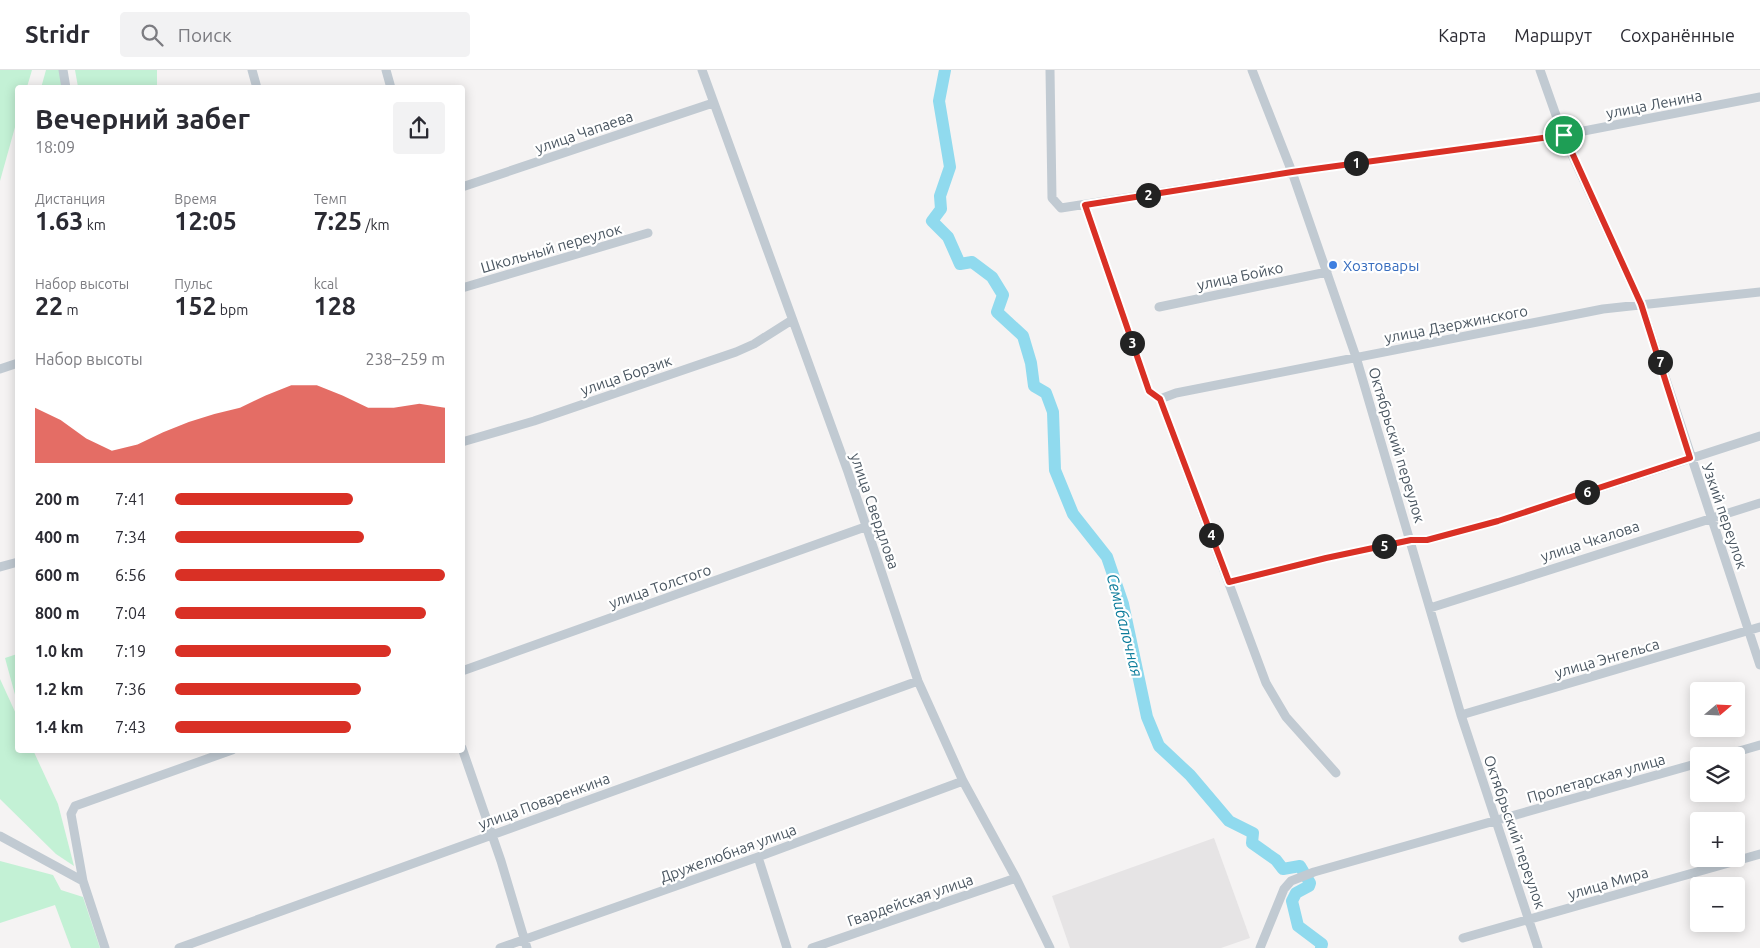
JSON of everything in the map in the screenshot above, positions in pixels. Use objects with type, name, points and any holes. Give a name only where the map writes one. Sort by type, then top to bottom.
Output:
[{"type":"street","points":[[63,70],[66,85]]},
{"type":"street","points":[[252,70],[256,85]]},
{"type":"street","points":[[386,70],[390,85]]},
{"type":"street","name":"улица Свердлова","points":[[702,70],[848,472],[918,681],[963,781],[1016,878],[1050,948]]},
{"type":"street","name":"улица Ленина","points":[[1050,70],[1052,198],[1060,208],[1292,172],[1564,135],[1760,97]]},
{"type":"street","name":"Октябрьский переулок","points":[[1252,70],[1292,172],[1356,357],[1461,715],[1538,948]]},
{"type":"street","name":"Узкий переулок","points":[[1540,70],[1564,135],[1641,304],[1690,458],[1713,516],[1760,665]]},
{"type":"street","name":"улица Чапаева","points":[[465,186],[713,103]]},
{"type":"street","points":[[1085,205],[1149,391],[1160,399],[1266,683],[1286,717],[1336,774]]},
{"type":"street","name":"Школьный переулок","points":[[465,287],[648,234]]},
{"type":"street","name":"улица Бойко","points":[[1159,307],[1327,272]]},
{"type":"street","name":"улица Дзержинского","points":[[1160,399],[1176,393],[1356,357],[1641,304],[1760,292]]},
{"type":"street","name":"улица Борзик","points":[[465,441],[534,421],[736,352],[754,344],[792,320]]},
{"type":"street","points":[[0,369],[15,364]]},
{"type":"street","points":[[1229,582],[1326,558],[1411,540],[1427,540],[1498,521],[1760,436]]},
{"type":"street","name":"улица Чкалова","points":[[1430,608],[1713,516],[1760,503]]},
{"type":"street","name":"улица Толстого","points":[[465,670],[865,527]]},
{"type":"street","points":[[0,567],[15,563]]},
{"type":"street","name":"улица Энгельса","points":[[1461,715],[1760,627]]},
{"type":"street","name":"улица Поваренкина","points":[[179,948],[918,681]]},
{"type":"street","points":[[1745,750],[1760,746]]},
{"type":"street","points":[[105,948],[83,881],[71,814],[75,806],[224,753]]},
{"type":"street","points":[[464,753],[492,834],[526,944]]},
{"type":"street","name":"Пролетарская улица","points":[[1260,948],[1284,888],[1291,881],[1314,872],[1690,766]]},
{"type":"street","name":"Дружелюбная улица","points":[[500,948],[526,944],[963,781]]},
{"type":"street","points":[[0,836],[83,881]]},
{"type":"street","name":"улица Мира","points":[[1463,938],[1760,854]]},
{"type":"street","points":[[758,857],[786,948]]},
{"type":"street","name":"Гвардейская улица","points":[[812,948],[1016,878]]},
{"type":"shaded area","points":[[1214,838],[1250,938],[1221,948],[1070,948],[1052,896]]},
{"type":"green space","points":[[0,70],[32,70],[28,85],[15,85],[15,127],[0,181]]},
{"type":"green space","points":[[46,70],[60,70],[63,85],[42,85]]},
{"type":"green space","points":[[75,70],[157,70],[157,85],[78,85]]},
{"type":"green space","points":[[15,655],[15,695],[5,658]]},
{"type":"green space","points":[[0,679],[15,712],[15,753],[34,753],[58,804],[74,866],[56,854],[0,799]]},
{"type":"green space","points":[[0,861],[53,875],[61,890],[83,897],[100,948],[71,948],[55,905],[0,923]]},
{"type":"waterway","name":"Семибалочная","points":[[945,70],[939,101],[950,167],[940,196],[941,209],[932,221],[948,237],[960,264],[972,262],[992,277],[1003,295],[997,312],[1023,336],[1031,363],[1034,386],[1046,393],[1053,412],[1055,470],[1073,514],[1107,557],[1123,604],[1147,717],[1159,746],[1190,775],[1229,821],[1253,833],[1252,843],[1276,860],[1283,869],[1300,866],[1310,883],[1309,886],[1296,893],[1292,901],[1298,926],[1322,944],[1321,948]]},
{"type":"place","name":"Хозтовары","points":[[1333,265]]},
{"type":"route","points":[[1564,135],[1641,304],[1690,458],[1498,521],[1427,540],[1411,540],[1326,558],[1229,582],[1160,399],[1149,391],[1085,205],[1292,172],[1564,135]]}]
